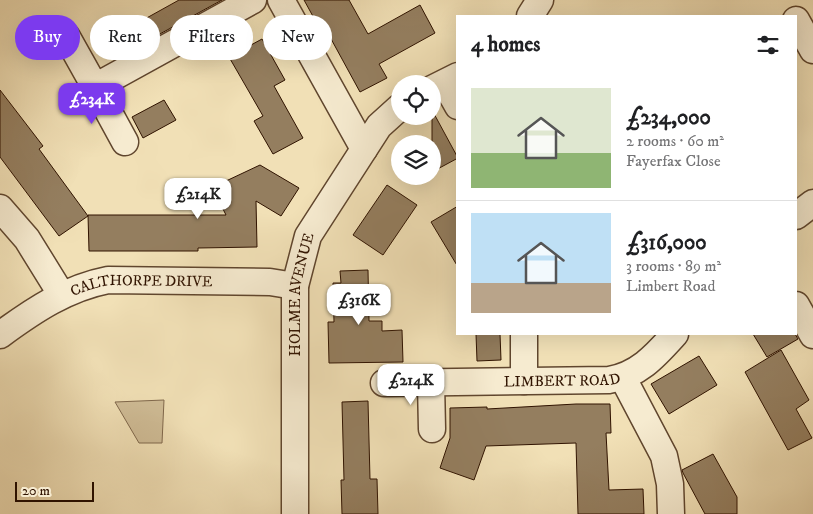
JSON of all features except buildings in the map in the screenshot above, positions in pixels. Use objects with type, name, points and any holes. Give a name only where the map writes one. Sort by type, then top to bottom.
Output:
[{"type":"street","points":[[95,88],[253,0]]},
{"type":"street","points":[[281,0],[364,149]]},
{"type":"street","points":[[531,15],[540,0]]},
{"type":"street","points":[[786,0],[794,15]]},
{"type":"street","points":[[797,22],[813,50]]},
{"type":"street","points":[[79,60],[125,142]]},
{"type":"street","points":[[445,83],[456,102]]},
{"type":"street","name":"HOLME AVENUE","points":[[296,514],[295,286],[308,236],[379,126],[391,115]]},
{"type":"street","points":[[797,215],[813,202]]},
{"type":"street","points":[[0,208],[27,239],[61,294]]},
{"type":"street","name":"CALTHORPE DRIVE","points":[[0,334],[61,294],[88,284],[108,280],[270,282],[295,286]]},
{"type":"street","points":[[797,307],[813,335]]},
{"type":"street","points":[[524,335],[524,381]]},
{"type":"street","name":"LIMBERT ROAD","points":[[384,384],[610,380],[623,378],[646,364],[674,335]]},
{"type":"street","points":[[623,378],[664,456],[670,484],[670,514]]},
{"type":"street","points":[[431,383],[432,428]]},
{"type":"shaded area","points":[[164,400],[162,443],[139,443],[115,402]]}]
